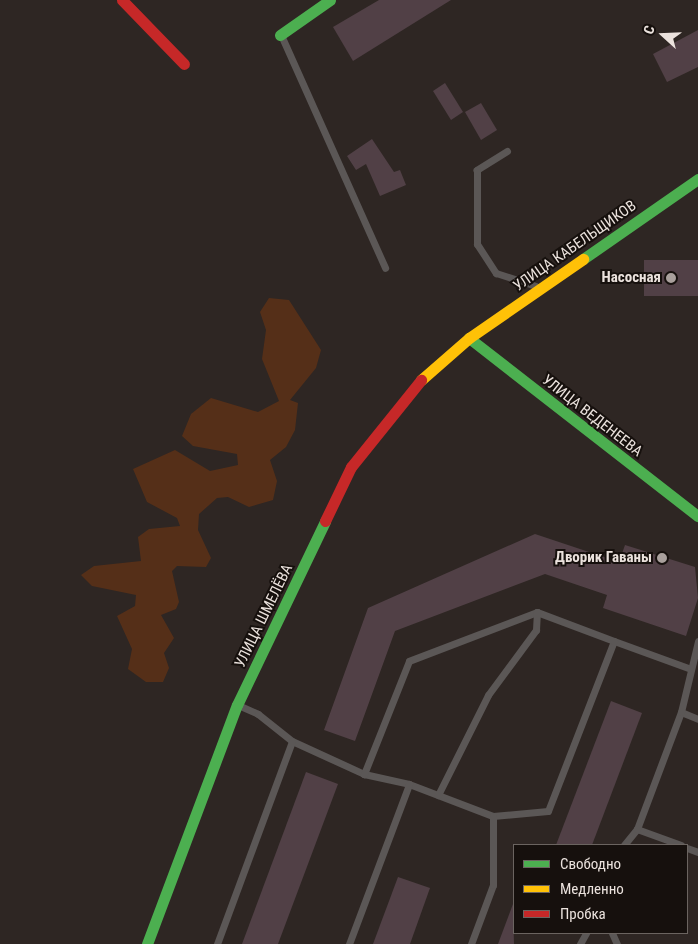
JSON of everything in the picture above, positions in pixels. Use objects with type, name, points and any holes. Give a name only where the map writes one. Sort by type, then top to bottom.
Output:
[{"type":"main road","points":[[122,0],[184,64]]},
{"type":"main road","points":[[280,35],[330,0]]},
{"type":"main road","name":"УЛИЦА КАБЕЛЬЩИКОВ","points":[[469,338],[698,179]]},
{"type":"main road","name":"УЛИЦА ВЕДЕНЕЕВА","points":[[469,338],[698,516]]},
{"type":"main road","name":"УЛИЦА ШМЕЛЁВА","points":[[147,944],[237,705],[351,467],[413,387],[469,338]]},
{"type":"lane","points":[[280,35],[385,268]]},
{"type":"lane","points":[[507,151],[477,170],[477,244],[496,273],[541,288]]},
{"type":"lane","points":[[438,795],[488,695],[536,630],[537,612]]},
{"type":"lane","points":[[364,774],[409,661],[537,612],[688,668]]},
{"type":"lane","points":[[237,705],[258,714],[292,741],[364,774],[409,784],[493,816],[548,811],[614,641]]},
{"type":"lane","points":[[625,844],[637,829],[681,712],[688,668],[698,641]]},
{"type":"lane","points":[[681,712],[698,719]]},
{"type":"lane","points":[[217,944],[292,741]]},
{"type":"lane","points":[[349,944],[409,784]]},
{"type":"lane","points":[[471,944],[493,885],[493,816]]},
{"type":"lane","points":[[637,829],[677,844]]},
{"type":"shaded area","points":[[269,298],[289,300],[321,350],[316,368],[290,400],[298,403],[295,430],[286,447],[270,460],[277,481],[273,500],[249,507],[228,497],[217,498],[199,514],[198,530],[211,558],[206,567],[177,566],[172,571],[179,602],[176,609],[161,615],[174,638],[164,653],[169,668],[163,682],[146,682],[128,669],[132,649],[117,616],[135,606],[136,595],[92,586],[81,575],[94,566],[141,561],[138,537],[149,529],[180,526],[177,518],[147,502],[133,469],[175,450],[210,471],[238,465],[237,454],[193,446],[182,436],[191,414],[211,398],[258,412],[279,401],[262,359],[266,330],[260,312]]},
{"type":"building","points":[[379,0],[451,0],[353,61],[333,27]]},
{"type":"building","points":[[698,30],[698,67],[667,82],[653,54]]},
{"type":"building","points":[[445,83],[463,112],[451,120],[433,91]]},
{"type":"building","points":[[481,103],[497,130],[481,140],[465,112]]},
{"type":"building","points":[[372,139],[394,172],[400,170],[406,185],[380,196],[366,164],[356,170],[347,156]]},
{"type":"building","name":"Насосная","points":[[644,260],[698,260],[698,296],[644,296]]},
{"type":"building","points":[[535,534],[619,562],[625,545],[695,567],[698,598],[686,636],[603,608],[607,595],[545,574],[395,631],[355,741],[324,730],[368,608]]},
{"type":"building","points":[[611,701],[642,713],[592,844],[556,844]]},
{"type":"building","points":[[306,772],[338,784],[278,944],[242,944]]},
{"type":"building","points":[[398,877],[430,888],[410,944],[373,944]]},
{"type":"building","points":[[513,904],[514,944],[498,944]]},
{"type":"traffic: fast","points":[[280,35],[330,0]]},
{"type":"traffic: fast","points":[[583,259],[698,179]]},
{"type":"traffic: fast","points":[[469,338],[698,516]]},
{"type":"traffic: fast","points":[[147,944],[237,705],[325,521]]},
{"type":"traffic: slow","points":[[421,380],[469,338],[583,259]]},
{"type":"traffic: jam","points":[[122,0],[184,64]]},
{"type":"traffic: jam","points":[[325,521],[351,467],[421,380]]},
{"type":"place","name":"Насосная","points":[[671,278]]},
{"type":"place","name":"Дворик Гаваны","points":[[662,558]]}]
